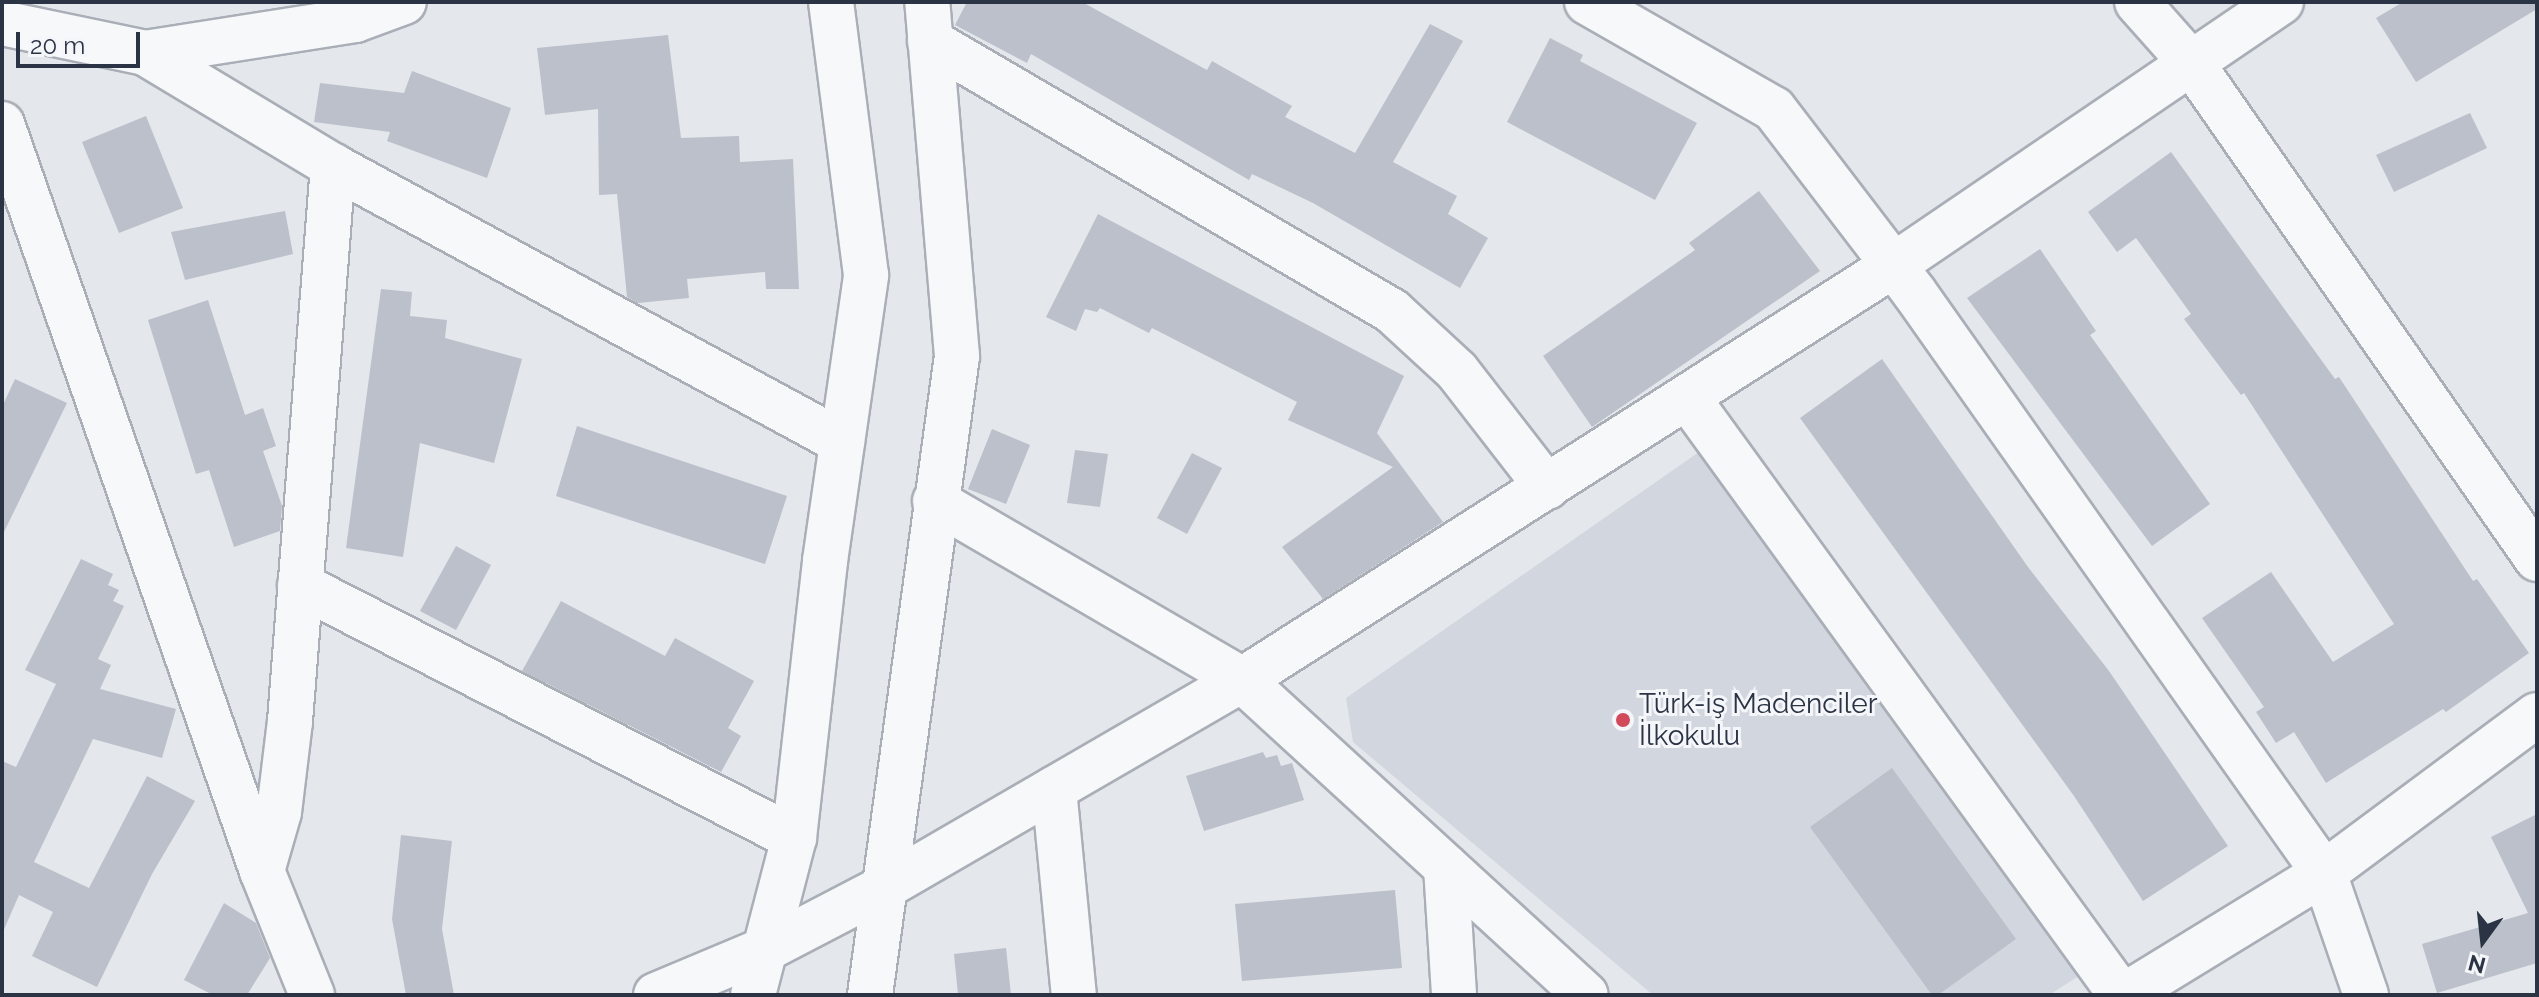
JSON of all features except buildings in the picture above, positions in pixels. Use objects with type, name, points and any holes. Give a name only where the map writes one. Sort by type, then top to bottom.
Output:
[{"type":"street","points":[[145,53],[355,20],[404,2]]},
{"type":"street","points":[[753,995],[794,838],[842,442],[866,275],[831,2]]},
{"type":"street","points":[[1587,2],[1774,109],[1894,265],[2324,873],[2366,995]]},
{"type":"street","points":[[2137,2],[2193,65],[2537,559]]},
{"type":"street","points":[[656,995],[766,949],[883,888],[1242,680],[1894,265],[2193,65],[2281,2]]},
{"type":"street","points":[[928,21],[1392,311],[1457,371],[1547,487]]},
{"type":"street","points":[[870,995],[957,356],[928,21]]},
{"type":"street","points":[[2,23],[145,53],[333,166],[842,442]]},
{"type":"street","points":[[2,124],[262,871],[311,994]]},
{"type":"street","points":[[262,871],[279,812],[333,166]]},
{"type":"street","points":[[1687,397],[2123,995],[2324,873],[2537,715]]},
{"type":"street","points":[[935,501],[1242,680],[1586,995]]},
{"type":"street","points":[[300,585],[794,838]]},
{"type":"street","points":[[1054,789],[1074,995]]},
{"type":"street","points":[[1446,867],[1454,995]]},
{"type":"shaded area","name":"Türk-iş Madenciler İlkokulu","points":[[1699,452],[2082,974],[2049,995],[1653,995],[1353,742],[1346,698]]},
{"type":"place","name":"Türk-iş Madenciler İlkokulu","points":[[1623,720]]}]
